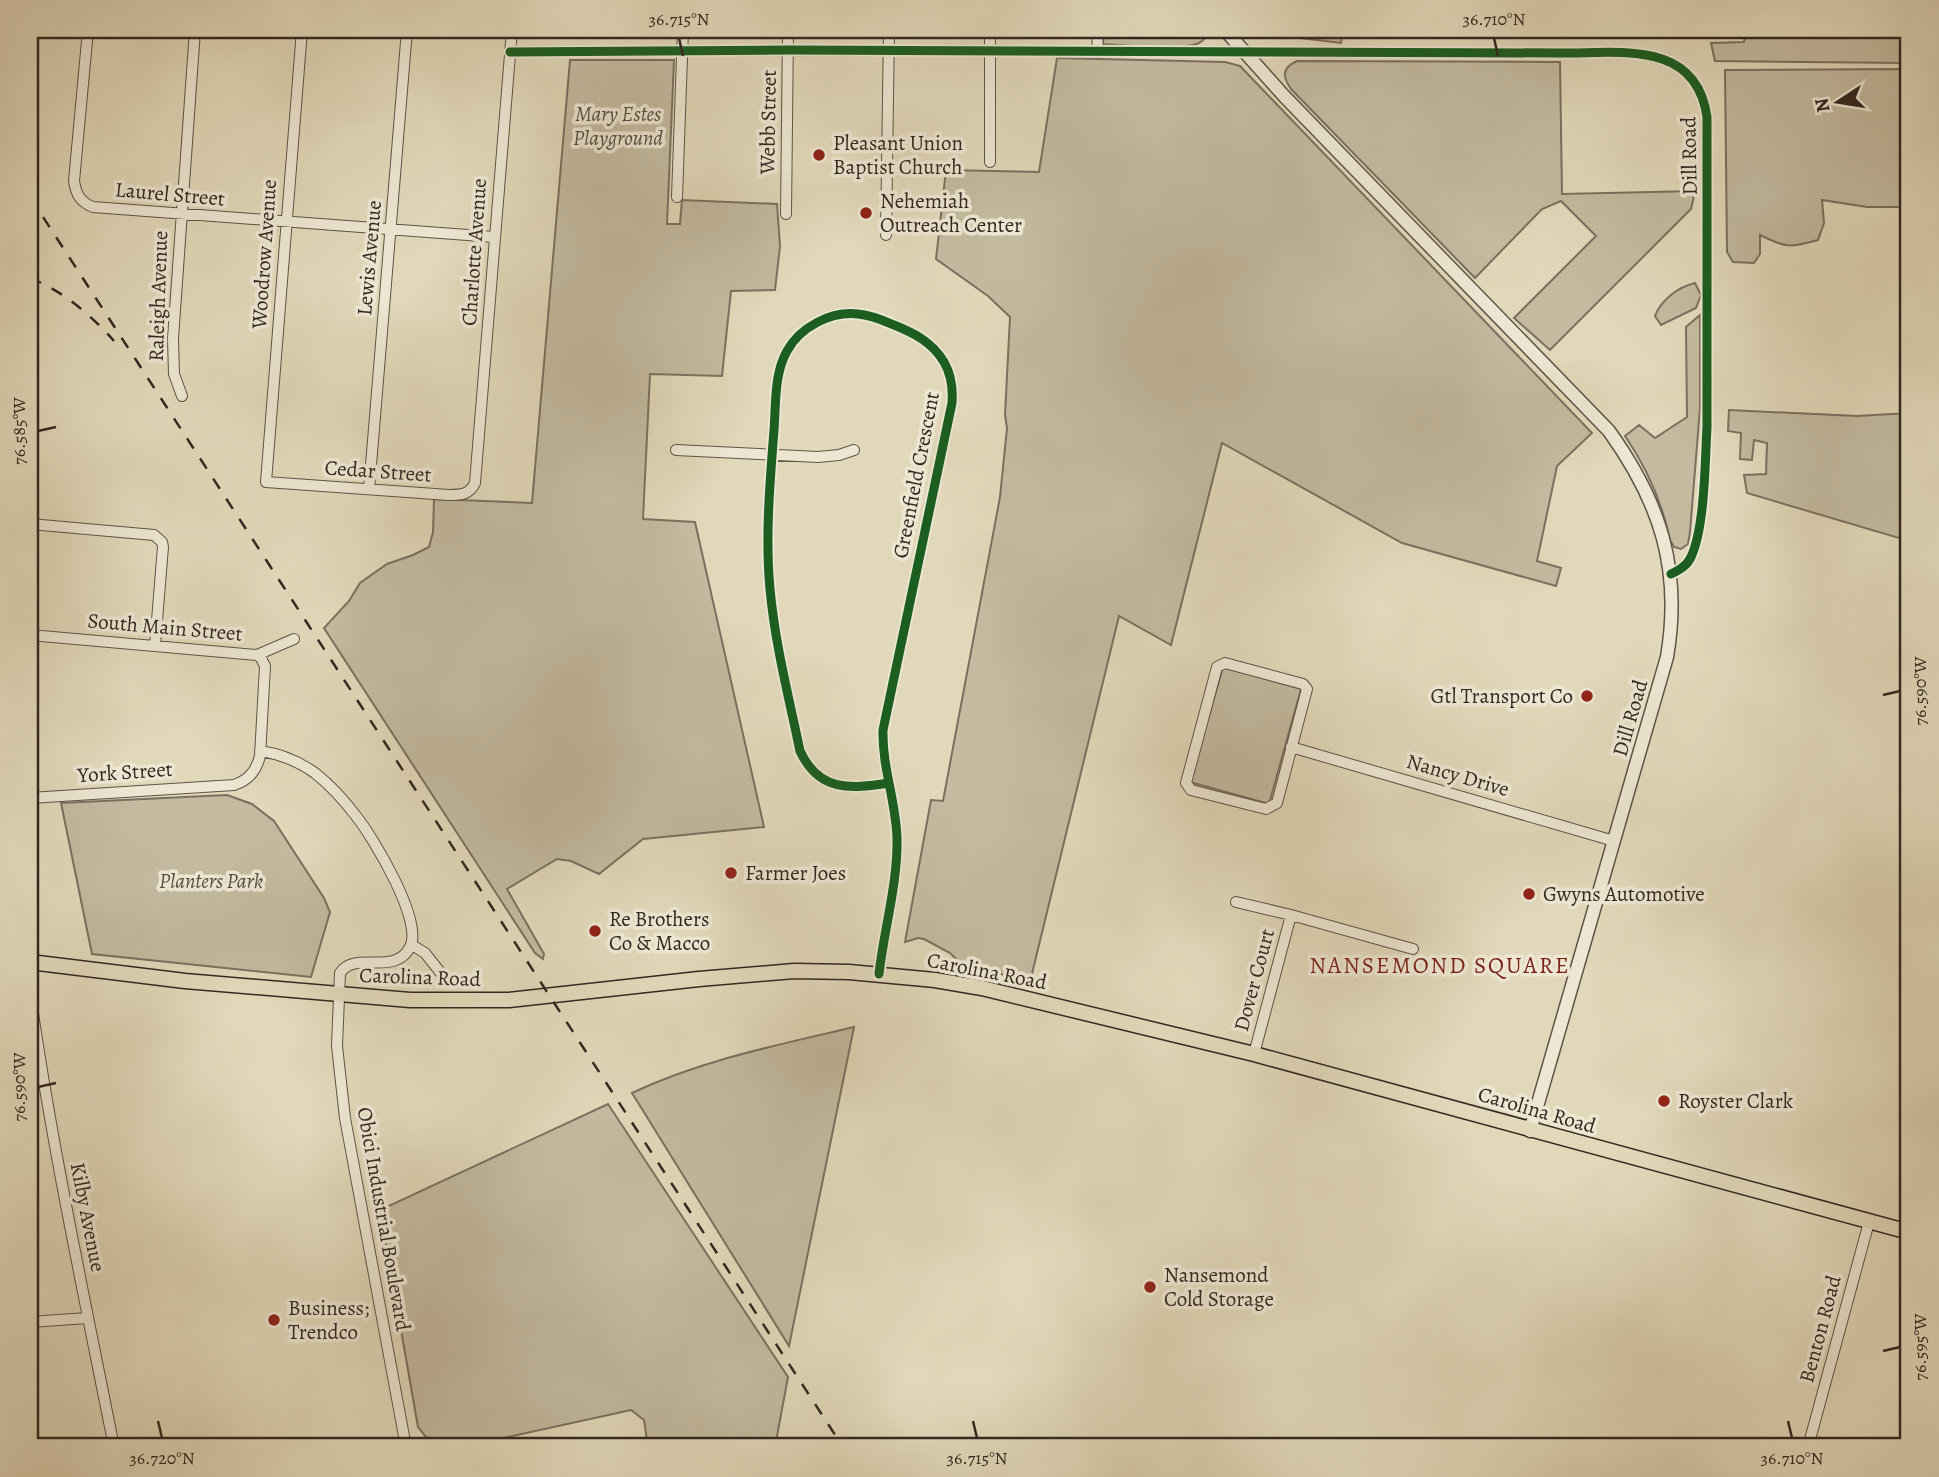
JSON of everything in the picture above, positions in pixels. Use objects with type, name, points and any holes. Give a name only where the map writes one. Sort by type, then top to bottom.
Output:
[{"type":"main road","name":"Carolina Road","points":[[30,962],[185,981],[410,1000],[509,1000],[757,973],[802,971],[879,974],[982,988],[1254,1054],[1909,1232]]},
{"type":"street","name":"Laurel Street","points":[[88,30],[75,175],[76,192],[80,200],[93,207],[494,237]]},
{"type":"street","name":"Raleigh Avenue","points":[[182,396],[174,374],[173,362],[195,30]]},
{"type":"street","name":"Woodrow Avenue","points":[[266,482],[302,30]]},
{"type":"street","name":"Lewis Avenue","points":[[369,489],[407,30]]},
{"type":"street","name":"Charlotte Avenue","points":[[476,477],[512,30]]},
{"type":"street","points":[[677,197],[683,30]]},
{"type":"street","name":"Webb Street","points":[[786,214],[788,30]]},
{"type":"street","points":[[886,235],[889,30]]},
{"type":"street","points":[[990,30],[990,162]]},
{"type":"street","points":[[1097,30],[1098,52]]},
{"type":"street","points":[[1225,30],[1609,431],[1650,500],[1660,525],[1671,574]]},
{"type":"street","name":"Dill Road","points":[[510,52],[788,50],[1645,55],[1670,61],[1691,76],[1701,91],[1707,117],[1707,426],[1705,474],[1696,544],[1691,559],[1671,574],[1673,610],[1667,657],[1530,1131]]},
{"type":"street","name":"Greenfield Crescent","points":[[879,974],[897,859],[895,814],[883,749],[885,711],[953,390],[945,364],[938,353],[920,337],[872,316],[849,313],[824,319],[800,334],[786,352],[777,386],[772,455],[768,555],[770,587],[782,665],[800,751],[810,768],[827,782],[846,787],[888,783]]},
{"type":"street","points":[[676,450],[824,457],[854,450]]},
{"type":"street","name":"Cedar Street","points":[[266,482],[464,495],[473,489],[476,477]]},
{"type":"street","points":[[30,524],[155,535],[160,539],[163,547],[155,645]]},
{"type":"street","name":"South Main Street","points":[[30,635],[257,655],[294,639]]},
{"type":"street","points":[[257,655],[265,666],[260,751],[297,761],[316,774],[358,819],[400,891],[410,917],[412,944],[425,953],[440,972]]},
{"type":"street","points":[[1221,664],[1306,685],[1292,747],[1277,803],[1272,807],[1266,809],[1191,790],[1186,783],[1217,667],[1221,664]]},
{"type":"street","name":"Nancy Drive","points":[[1292,747],[1614,841]]},
{"type":"street","name":"York Street","points":[[30,798],[234,785],[249,778],[255,770],[260,751]]},
{"type":"street","points":[[1236,902],[1413,949]]},
{"type":"street","name":"Dover Court","points":[[1254,1054],[1291,915]]},
{"type":"street","name":"Obici Industrial Boulevard","points":[[406,1447],[345,1118],[337,1046],[340,973],[348,964],[397,960],[405,956],[412,944]]},
{"type":"street","name":"Kilby Avenue","points":[[30,993],[34,1056],[114,1447]]},
{"type":"street","name":"Benton Road","points":[[1808,1447],[1869,1222]]},
{"type":"street","points":[[30,1322],[88,1318]]},
{"type":"green space","points":[[1104,30],[1209,30],[1206,38],[1199,43],[1167,47],[1103,44]]},
{"type":"green space","points":[[1280,30],[1343,30],[1341,43],[1300,38]]},
{"type":"green space","points":[[1746,30],[1903,30],[1904,63],[1715,61],[1711,43],[1744,42]]},
{"type":"green space","points":[[1057,58],[1225,62],[1240,66],[1592,433],[1557,466],[1537,561],[1561,568],[1556,586],[1402,543],[1222,443],[1171,645],[1119,616],[1030,982],[960,963],[950,953],[924,939],[905,942],[931,800],[943,801],[1000,497],[1007,428],[1005,415],[1010,317],[988,296],[936,259],[946,170],[1039,172]]},
{"type":"green space","name":"Mary Estes Playground","points":[[570,60],[674,60],[667,224],[680,224],[682,200],[777,204],[780,246],[775,290],[731,291],[722,376],[650,374],[643,519],[695,522],[764,827],[643,839],[599,874],[571,861],[557,859],[507,889],[544,954],[543,959],[535,953],[324,628],[349,601],[360,583],[387,564],[429,547],[433,532],[434,499],[532,503]]},
{"type":"green space","points":[[1297,61],[1560,62],[1562,194],[1695,191],[1691,209],[1550,350],[1514,318],[1596,236],[1561,201],[1542,209],[1475,278],[1291,89],[1285,73],[1288,66]]},
{"type":"green space","points":[[1909,69],[1909,207],[1867,207],[1822,200],[1824,223],[1818,240],[1788,245],[1760,235],[1760,254],[1754,263],[1733,262],[1727,252],[1725,70]]},
{"type":"green space","points":[[1695,283],[1701,295],[1696,308],[1661,325],[1655,316],[1661,305],[1676,291]]},
{"type":"green space","points":[[1700,315],[1700,408],[1690,532],[1688,544],[1681,549],[1674,547],[1670,540],[1653,486],[1625,436],[1639,425],[1655,438],[1687,417],[1686,327]]},
{"type":"green space","points":[[1729,410],[1857,416],[1909,413],[1909,541],[1747,493],[1744,475],[1766,474],[1767,443],[1754,440],[1752,460],[1740,459],[1741,433],[1728,431]]},
{"type":"green space","points":[[1223,667],[1301,689],[1269,804],[1190,782]]},
{"type":"green space","name":"Planters Park","points":[[227,795],[252,804],[274,821],[324,898],[330,912],[311,977],[92,954],[61,803]]},
{"type":"green space","points":[[854,1027],[789,1346],[632,1093],[713,1062]]},
{"type":"green space","points":[[608,1104],[788,1377],[775,1447],[648,1447],[644,1420],[631,1410],[463,1447],[434,1447],[418,1427],[380,1210]]},
{"type":"railway","points":[[30,197],[843,1447]]},
{"type":"railway","points":[[30,278],[76,305],[114,341]]},
{"type":"cycle path","points":[[510,52],[1604,52],[1650,56],[1671,62],[1687,74],[1700,92],[1707,117],[1707,427],[1704,494],[1696,544],[1691,557],[1685,565],[1671,574]]},
{"type":"cycle path","points":[[879,974],[897,855],[894,811],[883,730],[952,403],[952,392],[946,367],[939,355],[922,339],[881,320],[863,315],[837,315],[817,322],[800,335],[787,351],[780,369],[776,389],[769,509],[770,589],[775,630],[800,751],[816,774],[837,785],[889,783]]},
{"type":"place","name":"Pleasant Union Baptist Church","points":[[819,155]]},
{"type":"place","name":"Nehemiah Outreach Center","points":[[866,213]]},
{"type":"place","name":"Gtl Transport Co","points":[[1587,696]]},
{"type":"place","name":"Farmer Joes","points":[[731,873]]},
{"type":"place","name":"Gwyns Automotive","points":[[1529,894]]},
{"type":"place","name":"Re Brothers Co & Macco","points":[[595,931]]},
{"type":"place","name":"Royster Clark","points":[[1664,1101]]},
{"type":"place","name":"Nansemond Cold Storage","points":[[1150,1287]]},
{"type":"place","name":"Business; Trendco","points":[[274,1320]]},
{"type":"district","name":"NANSEMOND SQUARE","points":[[1440,965]]}]
